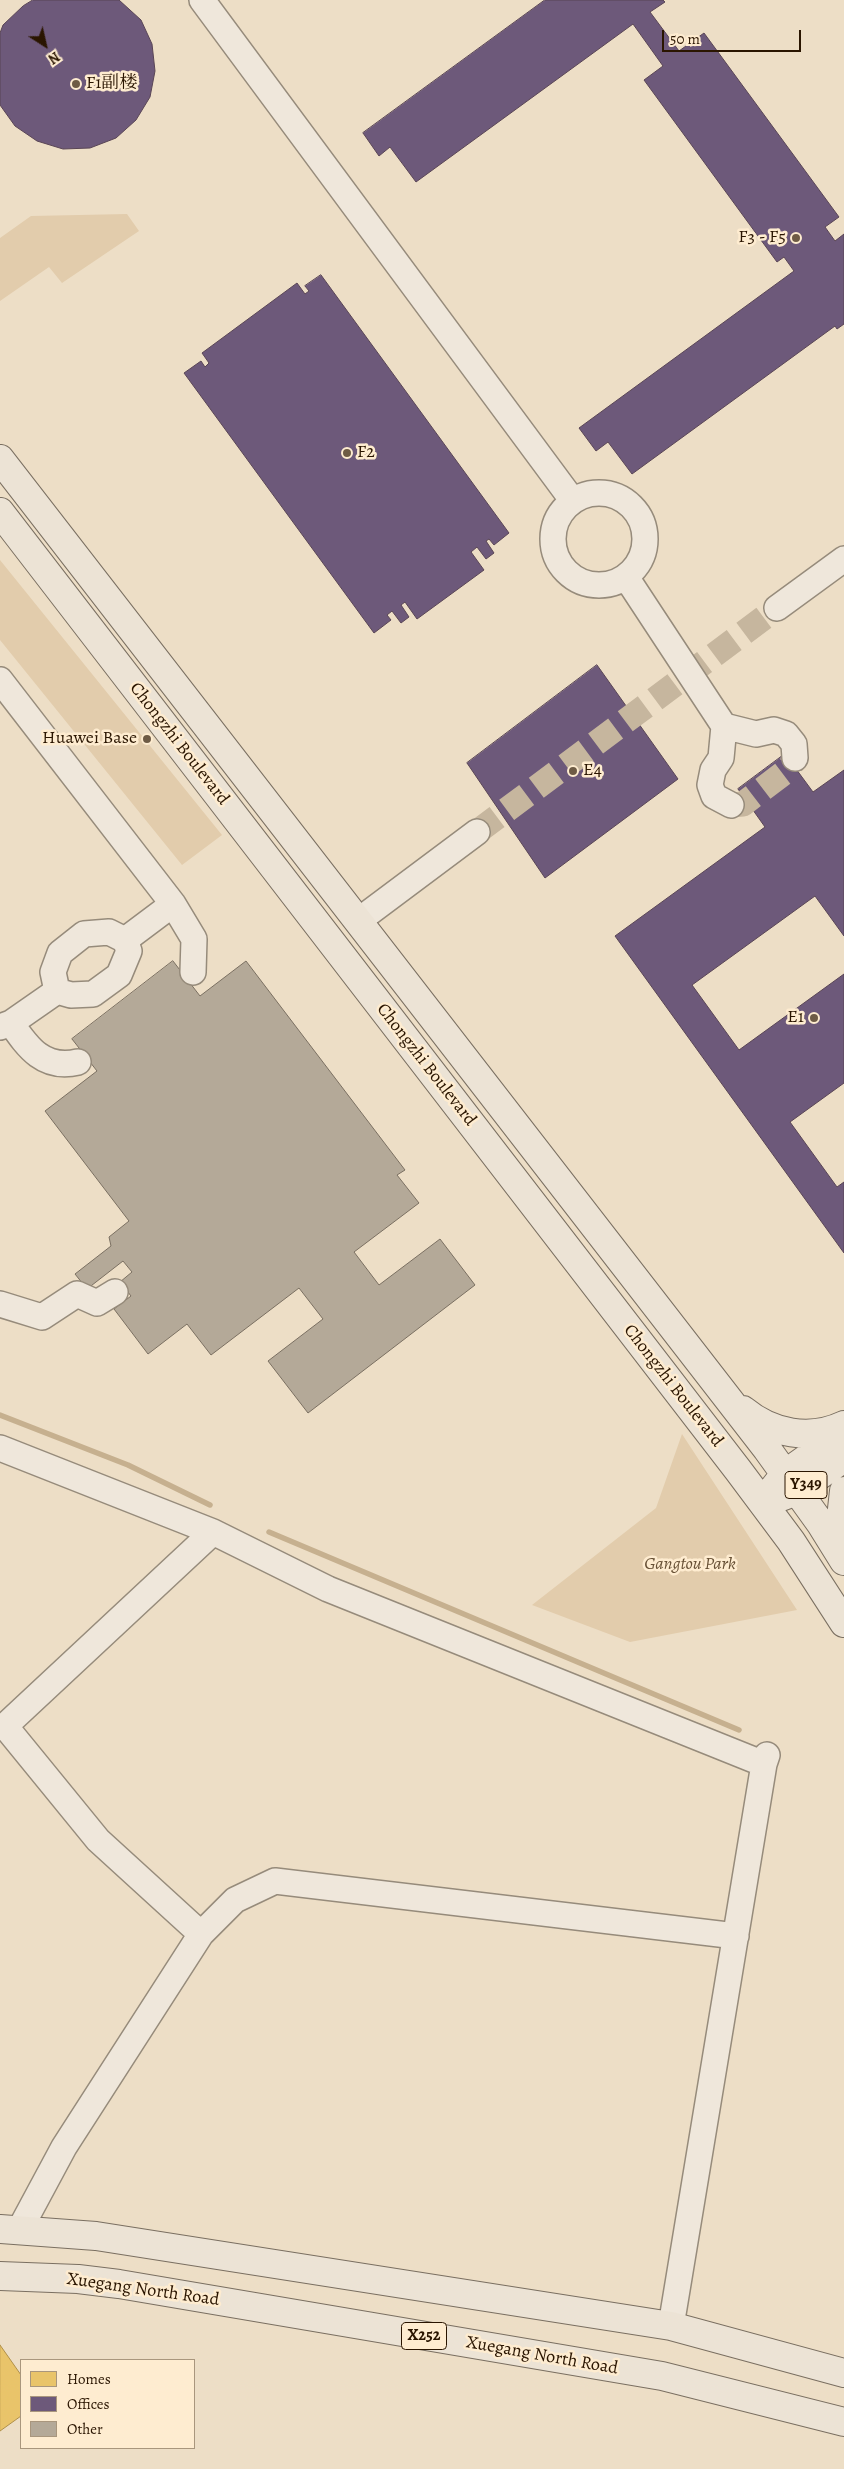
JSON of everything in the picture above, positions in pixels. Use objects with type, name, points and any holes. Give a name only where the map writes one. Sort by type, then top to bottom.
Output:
[{"type":"main road","name":"Chongzhi Boulevard","points":[[0,459],[727,1398],[791,1483],[844,1561]]},
{"type":"main road","name":"Chongzhi Boulevard","points":[[0,512],[763,1503],[824,1589],[844,1622]]},
{"type":"main road","points":[[727,1398],[750,1416],[768,1426],[792,1434],[818,1434],[844,1426]]},
{"type":"main road","points":[[791,1483],[844,1432]]},
{"type":"main road","name":"Y349","points":[[763,1503],[791,1483],[844,1458]]},
{"type":"main road","points":[[844,1491],[840,1527],[844,1552]]},
{"type":"main road","points":[[10,2229],[96,2236],[671,2326],[844,2373]]},
{"type":"main road","name":"Xuegang North Road","points":[[0,2276],[78,2279],[148,2289],[662,2376],[844,2422]]},
{"type":"main road","points":[[808,2413],[844,2432]]},
{"type":"street","points":[[202,0],[573,501]]},
{"type":"street","points":[[595,492],[612,494],[628,502],[640,516],[645,532],[645,549],[638,564],[626,577],[611,584],[591,585],[572,578],[558,563],[552,544],[554,524],[564,508],[573,501],[595,492]]},
{"type":"street","points":[[777,608],[844,559]]},
{"type":"street","points":[[626,577],[724,726],[721,758],[713,770],[710,785],[714,796],[731,805]]},
{"type":"street","points":[[0,680],[172,904],[194,939],[193,972]]},
{"type":"street","points":[[724,726],[756,734],[774,730],[786,734],[794,744],[796,758]]},
{"type":"street","points":[[358,921],[477,832]]},
{"type":"street","points":[[125,940],[172,904]]},
{"type":"street","points":[[57,991],[53,972],[60,954],[84,934],[109,932],[125,940],[129,951],[119,975],[93,994],[71,995],[57,991],[6,1025],[28,1048],[46,1060],[66,1065],[78,1062]]},
{"type":"street","points":[[0,1304],[42,1317],[77,1294],[96,1303],[115,1292]]},
{"type":"street","points":[[0,1448],[213,1532],[328,1589],[766,1760],[671,2326]]},
{"type":"street","points":[[201,1934],[98,1840],[2,1726],[213,1532]]},
{"type":"street","points":[[10,2229],[201,1934],[235,1900],[275,1881],[736,1936]]},
{"type":"green space","points":[[127,214],[139,231],[62,283],[49,267],[0,301],[0,238],[31,216]]},
{"type":"green space","points":[[0,560],[222,835],[182,865],[0,640]]},
{"type":"green space","name":"Gangtou Park","points":[[682,1434],[797,1610],[630,1642],[532,1605],[656,1508]]},
{"type":"building: Homes","points":[[0,2345],[20,2374],[20,2417],[0,2431]]},
{"type":"building: Offices","name":"F1副楼","points":[[33,0],[119,0],[141,20],[152,44],[155,71],[150,97],[136,120],[116,138],[90,148],[63,149],[37,141],[15,126],[0,105],[0,33],[3,25],[23,6]]},
{"type":"building: Offices","name":"F3 - F5","points":[[545,0],[663,0],[665,2],[650,12],[679,51],[704,33],[839,217],[825,227],[835,241],[844,234],[844,324],[837,329],[835,326],[632,474],[608,442],[596,451],[579,428],[794,271],[784,257],[777,262],[644,80],[663,66],[633,24],[416,182],[390,147],[379,156],[363,133]]},
{"type":"building: Offices","name":"F2","points":[[321,275],[509,533],[494,545],[489,539],[486,541],[494,553],[486,559],[477,547],[471,552],[484,570],[417,619],[405,602],[401,605],[409,617],[401,623],[392,611],[387,615],[391,620],[374,633],[184,373],[201,361],[205,367],[209,363],[202,353],[297,283],[305,294],[309,291],[305,286]]},
{"type":"building: Offices","name":"E4","points":[[597,665],[678,779],[545,878],[467,763]]},
{"type":"building: Offices","name":"E1","points":[[785,754],[813,792],[844,770],[844,936],[815,896],[692,985],[739,1050],[844,974],[844,1083],[790,1122],[837,1187],[844,1182],[844,1253],[615,936],[765,827],[738,789]]},
{"type":"building: Other","points":[[173,961],[200,996],[246,961],[405,1170],[397,1175],[419,1203],[354,1252],[379,1285],[440,1239],[475,1285],[308,1413],[268,1361],[323,1319],[299,1288],[211,1355],[187,1324],[148,1354],[114,1309],[131,1296],[120,1282],[132,1272],[123,1261],[87,1289],[75,1274],[111,1246],[109,1237],[129,1221],[45,1111],[97,1071],[72,1039]]},
{"type":"waterway","points":[[0,1415],[128,1465],[210,1505]]},
{"type":"waterway","points":[[269,1532],[739,1730]]},
{"type":"tunnel","points":[[477,832],[777,608]]},
{"type":"tunnel","points":[[731,805],[743,804],[789,769],[795,758]]},
{"type":"place","name":"F1副楼","points":[[76,84]]},
{"type":"place","name":"F3 - F5","points":[[796,238]]},
{"type":"place","name":"F2","points":[[347,453]]},
{"type":"place","name":"Huawei Base","points":[[147,739]]},
{"type":"place","name":"E4","points":[[573,771]]},
{"type":"place","name":"E1","points":[[814,1018]]}]
